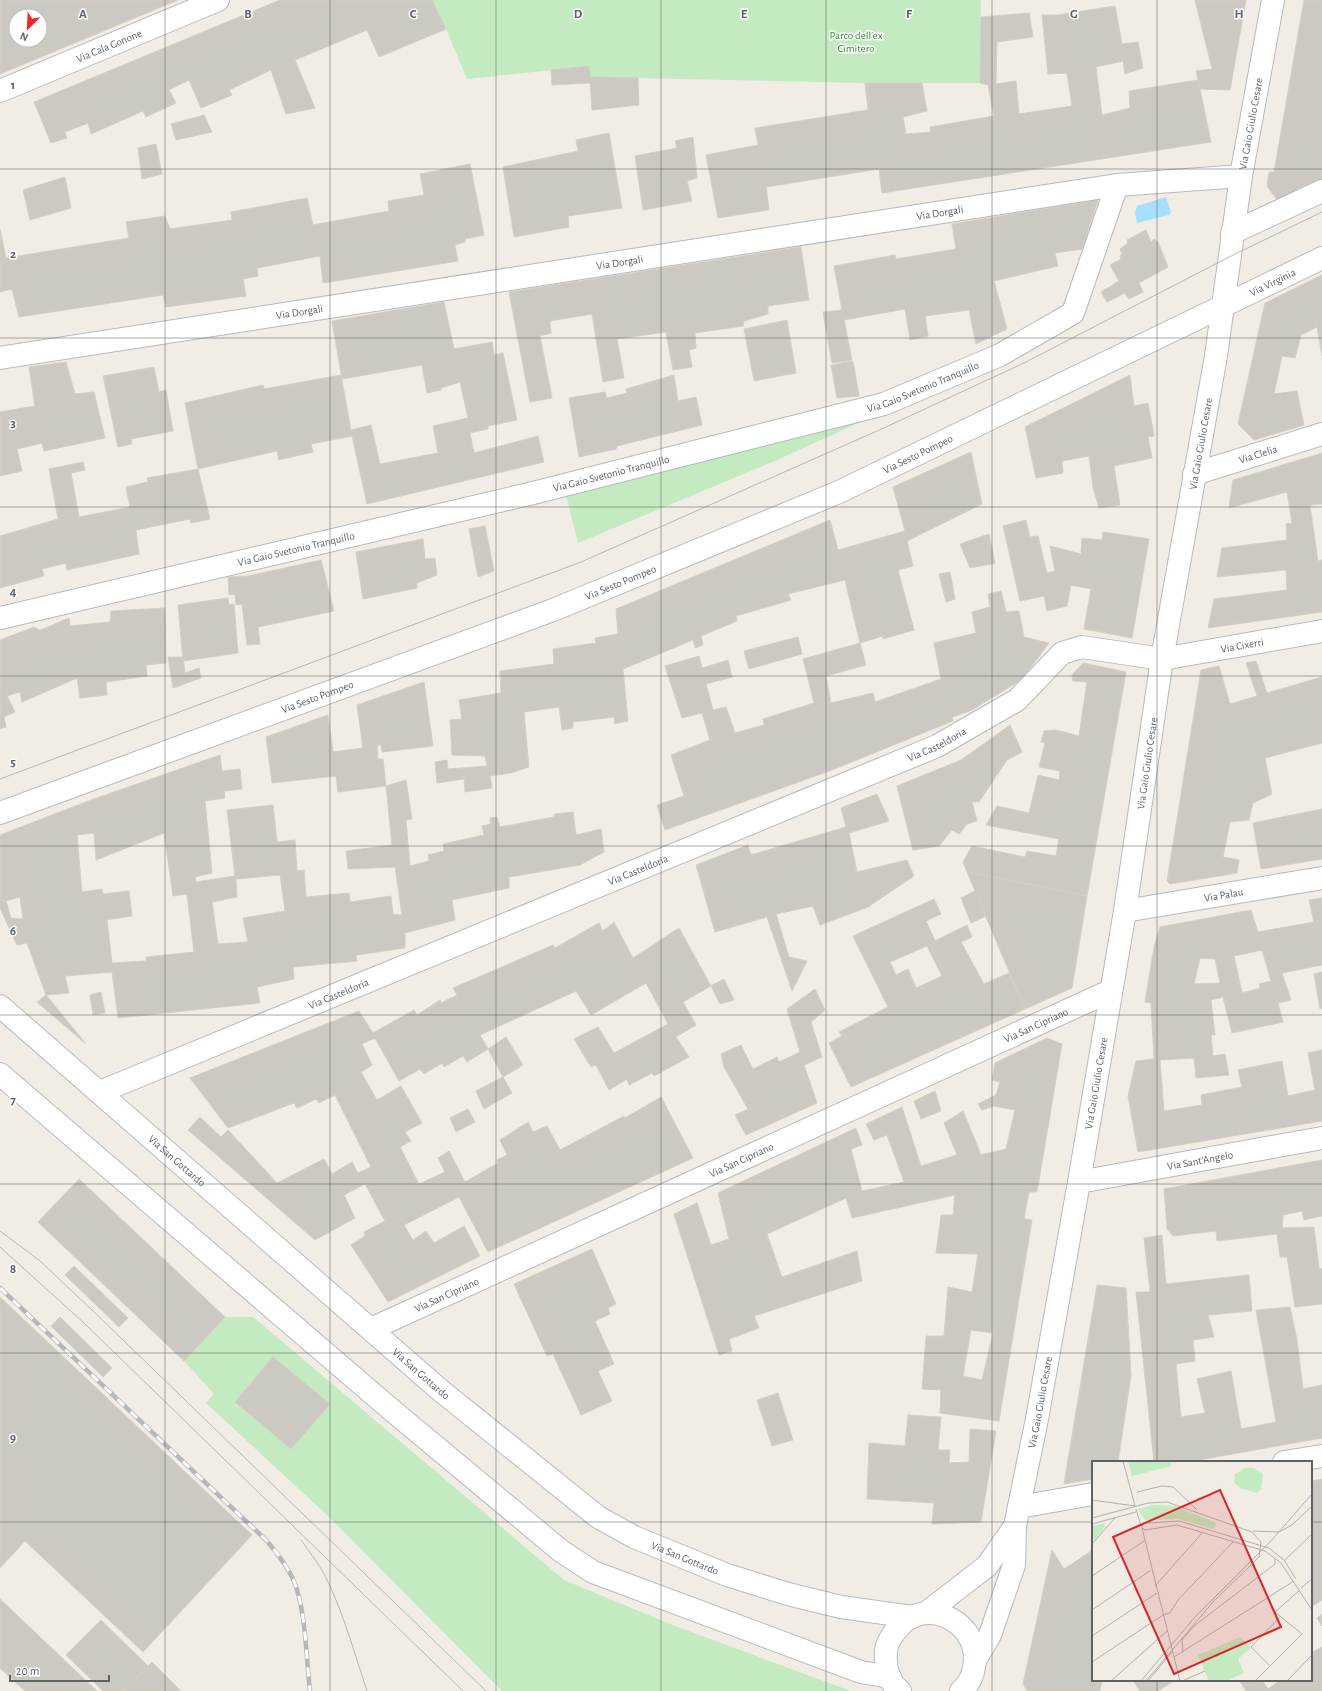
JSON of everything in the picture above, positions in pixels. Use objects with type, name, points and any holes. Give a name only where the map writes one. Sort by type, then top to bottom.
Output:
[{"type":"street","name":"Via Cala Gonone","points":[[0,91],[218,0]]},
{"type":"street","name":"Via Gaio Giulio Cesare","points":[[972,1679],[990,1635],[1014,1565],[1017,1516],[1079,1182],[1110,991],[1125,911],[1162,659],[1216,356],[1241,176],[1273,0]]},
{"type":"street","name":"Via Dorgali","points":[[0,358],[1117,185],[1241,176]]},
{"type":"street","name":"Via Gaio Svetonio Tranquillo","points":[[0,618],[529,494],[884,404],[1000,355],[1074,313],[1117,185]]},
{"type":"street","points":[[1232,233],[1322,191]]},
{"type":"street","name":"Via Virginia","points":[[1223,308],[1322,258]]},
{"type":"street","name":"Via Sesto Pompeo","points":[[0,813],[553,610],[839,492],[1223,308]]},
{"type":"street","name":"Via Clelia","points":[[1194,474],[1322,434]]},
{"type":"street","name":"Via Cixerri","points":[[1162,659],[1322,631]]},
{"type":"street","name":"Via Casteldoria","points":[[100,1092],[937,746],[1017,700],[1062,653],[1082,646],[1162,659]]},
{"type":"street","name":"Via Palau","points":[[1125,911],[1322,878]]},
{"type":"street","name":"Via San Cipriano","points":[[371,1329],[1110,991]]},
{"type":"street","name":"Via San Gottardo","points":[[0,1006],[440,1390],[566,1493],[598,1517],[634,1537],[727,1575],[788,1594],[841,1607],[919,1615],[941,1614],[954,1620],[966,1630],[973,1644],[972,1679]]},
{"type":"street","points":[[0,1074],[365,1388],[561,1551],[593,1572],[895,1684]]},
{"type":"street","name":"Via Sant'Angelo","points":[[1079,1182],[1322,1138]]},
{"type":"street","points":[[1290,1461],[1322,1456]]},
{"type":"street","points":[[1017,1516],[1092,1494]]},
{"type":"street","name":"Via Gaio Giulio Cesare","points":[[895,1684],[886,1663],[886,1649],[891,1636],[900,1624],[919,1615],[987,1566],[1017,1516]]},
{"type":"green space","name":"Parco dell'ex Cimitero","points":[[432,0],[981,0],[980,83],[865,83],[590,77],[589,66],[467,79]]},
{"type":"green space","points":[[867,419],[777,460],[578,543],[566,495]]},
{"type":"green space","points":[[225,1317],[253,1317],[564,1580],[675,1626],[851,1691],[502,1691],[328,1516],[206,1403],[214,1394],[184,1361]]},
{"type":"water","points":[[1166,197],[1171,212],[1169,215],[1137,223],[1135,213],[1137,206]]},
{"type":"building","points":[[0,0],[178,0],[0,74]]},
{"type":"building","points":[[280,0],[432,0],[446,29],[379,57],[367,30],[295,60],[315,108],[286,114],[271,70],[229,90],[232,95],[201,108],[189,80],[169,90],[176,103],[146,117],[143,111],[91,134],[88,123],[65,132],[67,138],[51,143],[34,102]]},
{"type":"building","points":[[1195,0],[1246,0],[1230,90],[1200,89],[1196,71],[1212,69]]},
{"type":"building","points":[[1304,0],[1322,0],[1322,180],[1296,189],[1297,194],[1278,201],[1267,186],[1269,172],[1274,172]]},
{"type":"building","points":[[1115,6],[1122,44],[1138,42],[1143,68],[1125,74],[1123,61],[1096,67],[1102,115],[1130,108],[1129,91],[1198,80],[1211,142],[882,193],[879,169],[766,187],[769,210],[718,218],[706,155],[758,145],[755,128],[868,110],[865,83],[922,83],[927,111],[903,117],[906,134],[931,132],[930,127],[994,116],[988,85],[980,83],[981,17],[1029,13],[1033,37],[997,42],[996,84],[1016,81],[1019,114],[1072,106],[1067,73],[1048,74],[1042,15],[1058,15]]},
{"type":"building","points":[[589,66],[590,77],[638,78],[639,105],[592,110],[590,83],[552,85],[551,70]]},
{"type":"building","points":[[204,115],[212,132],[176,140],[171,124]]},
{"type":"building","points":[[609,133],[622,208],[568,216],[569,227],[514,237],[503,167],[578,151],[576,140]]},
{"type":"building","points":[[693,137],[697,178],[687,181],[692,201],[643,210],[635,156],[677,148],[675,141]]},
{"type":"building","points":[[156,144],[162,174],[142,179],[138,148]]},
{"type":"building","points":[[470,164],[484,235],[465,239],[465,242],[455,245],[458,261],[323,283],[320,256],[257,268],[258,276],[243,279],[246,296],[166,307],[163,295],[19,317],[12,289],[0,292],[0,229],[6,258],[129,238],[126,222],[165,216],[170,229],[232,220],[231,212],[307,198],[313,225],[389,211],[388,201],[424,195],[420,174]]},
{"type":"building","points":[[65,177],[71,208],[30,220],[23,190]]},
{"type":"building","points":[[1098,200],[1082,249],[1055,253],[1058,266],[994,281],[1007,329],[976,344],[969,310],[925,316],[928,336],[910,340],[905,309],[844,320],[852,360],[832,363],[823,312],[842,310],[834,266],[895,255],[896,259],[956,249],[952,224]]},
{"type":"building","points":[[1146,230],[1151,242],[1154,239],[1158,242],[1168,267],[1139,283],[1143,292],[1129,299],[1125,293],[1107,302],[1101,292],[1119,281],[1110,265],[1121,259],[1120,256],[1122,254],[1120,249],[1128,243],[1127,240]]},
{"type":"building","points":[[801,247],[809,300],[768,306],[768,314],[744,321],[743,326],[695,333],[696,348],[689,350],[692,367],[673,370],[666,332],[617,339],[624,378],[603,382],[592,314],[550,321],[551,333],[540,336],[552,398],[530,402],[509,292]]},
{"type":"building","points":[[1322,275],[1322,356],[1317,327],[1301,335],[1295,358],[1282,356],[1274,394],[1297,391],[1304,425],[1254,440],[1238,424],[1265,303]]},
{"type":"building","points":[[444,302],[454,349],[492,342],[494,355],[503,353],[517,420],[488,426],[488,429],[470,433],[474,453],[538,436],[544,462],[367,504],[352,436],[311,444],[313,452],[279,460],[277,451],[198,469],[185,403],[263,385],[264,389],[341,375],[351,430],[371,425],[380,464],[438,453],[433,426],[468,418],[460,382],[441,388],[441,390],[427,393],[422,365],[342,379],[332,321]]},
{"type":"building","points":[[787,320],[796,373],[754,381],[744,329]]},
{"type":"building","points":[[853,361],[859,396],[837,398],[831,365]]},
{"type":"building","points":[[66,362],[75,394],[94,392],[105,438],[44,451],[42,443],[17,449],[22,471],[0,476],[0,412],[35,406],[29,367]]},
{"type":"building","points":[[154,367],[159,392],[166,390],[173,431],[131,439],[132,444],[118,447],[103,376]]},
{"type":"building","points":[[674,375],[678,401],[696,397],[702,425],[617,446],[616,449],[579,457],[569,398],[605,392],[607,398],[627,393],[626,389]]},
{"type":"building","points":[[1130,375],[1134,406],[1148,403],[1154,436],[1148,437],[1152,458],[1114,466],[1120,505],[1099,508],[1093,487],[1089,456],[1062,461],[1063,473],[1036,478],[1025,427]]},
{"type":"building","points":[[971,452],[982,504],[907,541],[913,566],[898,570],[914,630],[883,639],[883,636],[860,643],[845,580],[788,594],[791,600],[736,616],[737,621],[701,636],[703,645],[695,648],[693,640],[623,669],[628,721],[615,724],[614,717],[573,722],[573,728],[562,730],[559,707],[524,712],[529,767],[511,773],[490,776],[492,788],[465,792],[464,779],[437,783],[435,762],[447,760],[448,769],[487,766],[485,756],[452,755],[450,720],[462,719],[459,700],[501,693],[500,671],[554,664],[553,649],[596,643],[595,638],[618,634],[616,609],[830,520],[838,550],[905,531],[893,487]]},
{"type":"building","points":[[1322,453],[1322,504],[1310,505],[1318,561],[1322,560],[1322,612],[1208,628],[1214,599],[1287,590],[1286,570],[1217,577],[1222,548],[1287,540],[1286,524],[1292,523],[1287,492],[1229,508],[1233,480]]},
{"type":"building","points":[[83,462],[85,470],[71,473],[79,517],[130,507],[126,487],[148,482],[147,478],[198,469],[210,519],[191,523],[190,519],[136,530],[139,554],[67,570],[66,563],[42,569],[44,576],[0,588],[0,536],[58,519],[49,469]]},
{"type":"building","points":[[1026,520],[1030,537],[1038,536],[1047,573],[1055,571],[1050,546],[1081,554],[1082,538],[1102,540],[1103,532],[1149,539],[1132,638],[1084,629],[1091,589],[1071,585],[1067,606],[1047,611],[1044,596],[1020,601],[1003,526]]},
{"type":"building","points":[[485,526],[494,571],[478,577],[469,529]]},
{"type":"building","points":[[989,534],[995,563],[970,568],[960,544]]},
{"type":"building","points":[[423,539],[425,559],[435,558],[437,575],[417,583],[417,588],[363,599],[356,552]]},
{"type":"building","points":[[321,560],[334,611],[258,627],[260,644],[247,645],[242,604],[236,605],[235,594],[229,595],[228,577],[248,576]]},
{"type":"building","points":[[950,572],[955,599],[946,602],[939,574]]},
{"type":"building","points":[[1001,591],[1006,612],[1019,611],[1024,637],[1049,643],[1021,680],[972,710],[952,717],[953,721],[832,770],[665,830],[657,805],[684,796],[671,755],[710,740],[702,713],[682,718],[665,666],[699,656],[702,668],[728,660],[732,677],[706,684],[713,710],[726,707],[735,733],[764,725],[763,719],[814,703],[803,659],[860,643],[866,665],[826,676],[831,703],[873,693],[875,702],[941,679],[934,643],[976,633],[972,612],[990,607],[988,594]]},
{"type":"building","points":[[228,598],[229,605],[234,604],[238,653],[183,661],[178,605]]},
{"type":"building","points":[[165,608],[166,663],[146,665],[147,676],[106,682],[107,695],[80,698],[77,678],[22,702],[20,692],[7,696],[15,712],[4,717],[6,727],[0,729],[0,640],[34,627],[39,630],[43,629],[69,618],[70,626],[110,622],[111,611]]},
{"type":"building","points":[[798,637],[802,654],[749,669],[744,651]]},
{"type":"building","points":[[168,657],[183,657],[185,673],[199,668],[201,678],[173,688]]},
{"type":"building","points":[[1256,661],[1267,693],[1322,677],[1322,743],[1265,758],[1272,794],[1253,803],[1249,820],[1230,822],[1223,857],[1239,860],[1237,873],[1170,884],[1167,881],[1201,670],[1219,666],[1230,704],[1257,696],[1246,663]]},
{"type":"building","points":[[1083,663],[1126,672],[1087,896],[967,872],[963,862],[972,846],[1025,857],[1027,851],[1056,856],[1059,839],[986,825],[997,806],[1029,813],[1038,775],[1059,780],[1060,771],[1039,767],[1045,743],[1041,742],[1044,731],[1056,730],[1079,736],[1087,682],[1073,681],[1072,675]]},
{"type":"building","points":[[424,682],[433,746],[382,752],[381,745],[377,745],[378,759],[383,759],[386,786],[338,792],[336,776],[272,783],[266,737],[328,715],[333,752],[363,748],[357,705]]},
{"type":"building","points":[[1010,725],[1022,752],[1007,760],[979,802],[972,802],[977,821],[967,824],[959,834],[952,830],[939,846],[913,850],[897,786],[961,760]]},
{"type":"building","points":[[220,755],[222,771],[240,769],[242,789],[224,791],[225,798],[205,801],[212,873],[195,877],[196,882],[235,876],[227,810],[273,805],[277,842],[295,840],[297,871],[304,870],[306,897],[349,893],[350,902],[391,896],[393,914],[402,915],[395,867],[348,869],[346,851],[392,845],[386,786],[406,780],[412,819],[406,820],[410,866],[429,861],[428,855],[444,851],[443,844],[484,835],[482,826],[491,824],[490,818],[497,817],[500,827],[554,817],[555,814],[573,812],[576,835],[601,829],[604,852],[580,865],[509,877],[509,888],[452,900],[455,920],[405,933],[405,948],[356,955],[357,961],[293,967],[294,979],[257,987],[260,1003],[118,1018],[112,972],[65,976],[69,993],[46,995],[27,943],[17,945],[0,908],[0,835],[91,800]],"holes":[[[94,833],[96,860],[164,833],[173,896],[187,894],[194,952],[146,957],[146,961],[112,963],[107,920],[132,916],[129,891],[103,894],[102,889],[82,892],[77,835]],[[280,875],[285,911],[243,918],[248,942],[218,944],[212,902],[237,897],[236,879]],[[20,897],[23,919],[11,918],[6,901]]]},
{"type":"building","points":[[877,794],[889,821],[849,833],[857,872],[907,860],[914,876],[868,907],[820,925],[813,906],[776,914],[789,957],[807,961],[792,991],[767,917],[715,932],[696,865],[748,845],[751,855],[846,827],[841,808]]},
{"type":"building","points":[[1322,809],[1322,859],[1261,869],[1253,823]]},
{"type":"building","points":[[967,872],[1087,896],[1072,988],[1025,1009]]},
{"type":"building","points":[[975,891],[986,916],[971,923],[961,898]]},
{"type":"building","points":[[1322,898],[1322,965],[1282,973],[1291,1000],[1278,1003],[1283,1022],[1232,1033],[1223,997],[1211,1000],[1215,1035],[1211,1035],[1213,1056],[1225,1054],[1229,1075],[1196,1078],[1194,1058],[1160,1060],[1164,1111],[1202,1105],[1201,1095],[1242,1087],[1238,1070],[1282,1061],[1288,1096],[1315,1090],[1308,1053],[1322,1050],[1322,1121],[1138,1152],[1128,1096],[1136,1061],[1154,1059],[1151,1003],[1145,1002],[1154,947],[1160,927],[1251,910],[1258,932],[1314,922],[1309,900]],"holes":[[[1262,950],[1271,981],[1259,984],[1260,988],[1242,993],[1234,956]],[[1200,958],[1215,959],[1220,983],[1194,984]]]},
{"type":"building","points":[[934,899],[941,914],[926,921],[935,941],[967,925],[972,937],[961,942],[984,984],[1009,973],[1025,1009],[851,1087],[829,1043],[842,1036],[839,1032],[888,1007],[853,936]],"holes":[[[927,946],[942,976],[916,988],[908,969],[896,975],[890,962]]]},
{"type":"building","points":[[614,922],[633,958],[679,928],[711,986],[683,1002],[696,1025],[676,1037],[689,1057],[654,1076],[652,1073],[629,1085],[627,1079],[609,1090],[596,1065],[591,1067],[574,1039],[598,1027],[614,1053],[668,1024],[646,983],[591,1015],[576,991],[480,1035],[488,1049],[467,1062],[463,1056],[444,1067],[442,1063],[424,1074],[420,1069],[399,1081],[375,1038],[362,1044],[372,1065],[361,1072],[377,1100],[401,1086],[422,1123],[405,1132],[411,1141],[400,1147],[419,1184],[445,1172],[438,1158],[449,1151],[465,1182],[498,1163],[497,1160],[507,1155],[500,1140],[528,1122],[533,1132],[547,1126],[560,1150],[624,1116],[625,1118],[661,1097],[693,1158],[488,1252],[459,1197],[404,1225],[413,1240],[426,1231],[434,1243],[464,1226],[480,1256],[388,1302],[351,1245],[365,1236],[364,1232],[385,1221],[365,1184],[344,1195],[355,1218],[315,1240],[188,1130],[200,1117],[221,1137],[228,1130],[277,1183],[324,1159],[332,1174],[352,1162],[358,1173],[371,1167],[335,1095],[319,1103],[316,1099],[297,1108],[294,1103],[228,1128],[190,1078],[359,1011],[373,1033],[414,1010],[417,1015],[440,1000],[441,1003],[457,995],[453,988],[553,945],[555,948],[599,923],[603,931]]},
{"type":"building","points":[[1322,972],[1322,1008],[1320,1009],[1314,974]]},
{"type":"building","points":[[724,979],[734,1000],[720,1004],[711,986]]},
{"type":"building","points":[[815,989],[825,1010],[811,1022],[822,1057],[804,1065],[817,1103],[746,1135],[735,1115],[748,1109],[724,1067],[721,1054],[741,1045],[753,1069],[777,1057],[779,1062],[800,1052],[787,1009]]},
{"type":"building","points":[[101,992],[105,1013],[93,1015],[90,995]]},
{"type":"building","points":[[46,995],[86,1044],[37,1002]]},
{"type":"building","points":[[506,1037],[523,1065],[503,1077],[488,1049]]},
{"type":"building","points":[[1047,1038],[1062,1044],[1037,1192],[1029,1192],[1024,1219],[1032,1220],[999,1421],[940,1413],[941,1390],[922,1389],[926,1336],[944,1336],[948,1287],[972,1292],[978,1254],[936,1253],[941,1215],[953,1215],[955,1195],[852,1218],[846,1198],[767,1234],[782,1277],[857,1251],[862,1281],[754,1316],[759,1328],[729,1339],[732,1351],[719,1355],[674,1214],[697,1203],[711,1245],[729,1239],[718,1193],[856,1128],[862,1145],[851,1149],[862,1191],[904,1182],[887,1135],[874,1140],[866,1124],[902,1107],[921,1166],[957,1155],[944,1123],[963,1111],[980,1155],[1006,1149],[1015,1110],[994,1106],[982,1110],[978,1104],[996,1095],[1000,1082],[992,1080],[995,1063]],"holes":[[[971,1330],[993,1333],[982,1380],[963,1376]]]},
{"type":"building","points":[[503,1077],[512,1093],[484,1109],[476,1091]]},
{"type":"building","points":[[935,1091],[941,1111],[921,1119],[914,1101]]},
{"type":"building","points":[[468,1109],[475,1122],[456,1132],[450,1118]]},
{"type":"building","points":[[1322,1160],[1322,1216],[1304,1220],[1302,1211],[1283,1215],[1282,1228],[1314,1227],[1319,1268],[1322,1269],[1322,1304],[1295,1307],[1287,1257],[1280,1257],[1277,1234],[1217,1241],[1216,1231],[1173,1236],[1167,1229],[1164,1189]]},
{"type":"building","points":[[79,1179],[225,1317],[184,1361],[38,1222]]},
{"type":"building","points":[[1162,1235],[1166,1284],[1249,1275],[1252,1311],[1208,1315],[1214,1337],[1193,1340],[1195,1361],[1176,1364],[1181,1417],[1205,1413],[1197,1379],[1231,1371],[1241,1429],[1276,1422],[1256,1310],[1290,1307],[1297,1340],[1303,1389],[1322,1385],[1322,1438],[1194,1461],[1154,1461],[1136,1292],[1150,1292],[1144,1238]]},
{"type":"building","points":[[592,1249],[616,1304],[608,1308],[610,1314],[595,1321],[614,1364],[598,1371],[612,1401],[581,1415],[553,1354],[547,1356],[514,1284]]},
{"type":"building","points":[[74,1266],[128,1318],[119,1327],[65,1275]]},
{"type":"building","points":[[1097,1285],[1126,1288],[1131,1375],[1118,1461],[1092,1461],[1092,1479],[1064,1484]]},
{"type":"building","points":[[0,1297],[252,1535],[143,1652],[25,1541],[0,1568]]},
{"type":"building","points":[[60,1317],[112,1368],[103,1377],[51,1326]]},
{"type":"building","points":[[273,1357],[330,1404],[291,1449],[235,1402]]},
{"type":"building","points":[[778,1393],[793,1440],[772,1446],[757,1400]]},
{"type":"building","points":[[908,1415],[941,1417],[938,1450],[950,1450],[949,1463],[969,1462],[970,1429],[996,1431],[981,1522],[932,1524],[934,1503],[867,1499],[869,1443],[905,1446]]},
{"type":"building","points":[[1322,1479],[1322,1600],[1312,1606],[1312,1481]]},
{"type":"building","points":[[1052,1550],[1064,1569],[1092,1551],[1092,1681],[1102,1681],[1100,1691],[1027,1691],[1023,1684]]},
{"type":"building","points":[[0,1599],[97,1691],[25,1691],[0,1668]]},
{"type":"building","points":[[1322,1614],[1322,1626],[1317,1618]]},
{"type":"building","points":[[101,1620],[148,1666],[124,1691],[103,1691],[66,1655]]},
{"type":"building","points":[[1322,1647],[1322,1691],[1246,1691],[1240,1681],[1263,1681],[1268,1689],[1279,1681],[1312,1681],[1312,1652]]},
{"type":"building","points":[[152,1662],[181,1691],[124,1691]]},
{"type":"building","points":[[1134,1681],[1173,1681],[1158,1691],[1140,1691]]},
{"type":"tram line","points":[[0,779],[581,562],[886,427],[1024,363],[1229,257],[1322,212]]},
{"type":"tram line","points":[[0,1231],[39,1260],[93,1311],[486,1691]]},
{"type":"tram line","points":[[0,1247],[84,1323],[463,1691]]},
{"type":"tram line","points":[[301,1540],[323,1572],[335,1597],[367,1691]]},
{"type":"railway","points":[[0,1288],[267,1541],[278,1554],[293,1579],[301,1604],[310,1691]]}]
